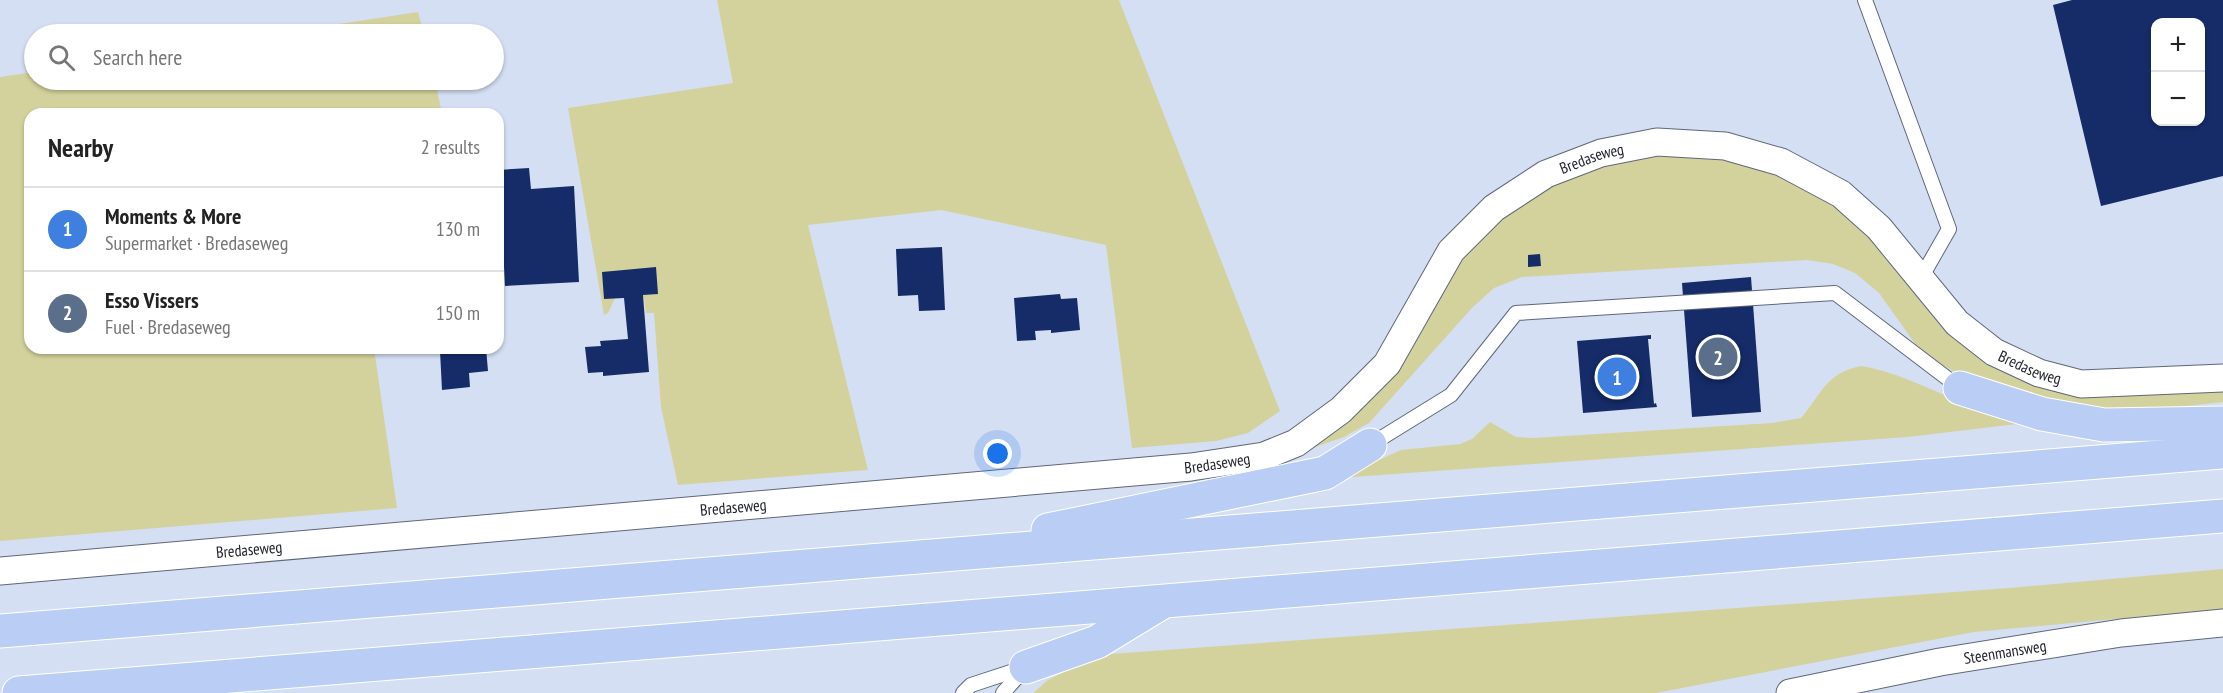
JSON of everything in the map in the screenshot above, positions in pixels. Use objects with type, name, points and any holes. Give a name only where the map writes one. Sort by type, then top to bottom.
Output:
[{"type":"highway","points":[[1960,388],[2042,414],[2104,425],[2223,423]]},
{"type":"highway","points":[[929,556],[1117,514],[1325,473],[1370,445]]},
{"type":"highway","points":[[0,631],[2223,452]]},
{"type":"highway","points":[[19,693],[1167,599],[2223,516]]},
{"type":"highway","points":[[1026,667],[1097,642],[1167,599]]},
{"type":"street","name":"Bredaseweg","points":[[0,571],[1191,467],[1264,456],[1296,443],[1341,410],[1387,364],[1451,251],[1494,208],[1546,174],[1601,153],[1657,142],[1725,146],[1781,162],[1841,194],[1879,228],[1957,323],[1994,352],[2039,373],[2081,384],[2223,378]]},
{"type":"street","name":"Steenmansweg","points":[[1790,693],[1940,662],[2121,633],[2223,622]]},
{"type":"lane","points":[[1864,0],[1949,229],[1921,278]]},
{"type":"lane","points":[[1370,445],[1451,395],[1516,313],[1835,293],[1960,388]]},
{"type":"lane","points":[[963,693],[971,684],[1026,667]]},
{"type":"lane","points":[[1003,693],[1026,667]]},
{"type":"shaded area","points":[[717,0],[1119,0],[1280,411],[1248,433],[1216,441],[1132,448],[1106,245],[941,210],[808,225],[868,470],[678,485],[661,407],[654,313],[646,313],[644,298],[615,298],[608,313],[604,315],[568,108],[733,83]]},
{"type":"shaded area","points":[[418,12],[421,24],[339,24]]},
{"type":"shaded area","points":[[24,73],[24,90],[437,90],[441,108],[24,108],[24,354],[375,354],[397,508],[0,541],[0,77]]},
{"type":"shaded area","points":[[1678,148],[1778,168],[1851,212],[1943,321],[2115,395],[2223,390],[2223,402],[2132,412],[2074,407],[1961,376],[1936,361],[1916,345],[1879,293],[1855,273],[1833,264],[1807,260],[1522,277],[1494,288],[1472,308],[1369,423],[1344,437],[1292,455],[1459,261],[1500,217],[1543,185],[1591,166]]},
{"type":"shaded area","points":[[1861,366],[1889,373],[1980,408],[2035,422],[1908,437],[1339,478],[1401,450],[1460,444],[1472,439],[1490,422],[1516,437],[1533,438],[1772,423],[1801,418],[1832,379],[1840,373]]},
{"type":"shaded area","points":[[2223,569],[2223,609],[1974,632],[1656,693],[1033,693],[1048,680],[1097,655],[2009,588]]},
{"type":"building","points":[[2072,0],[2223,0],[2223,176],[2101,206],[2053,5]]},
{"type":"building","points":[[529,168],[531,189],[574,186],[579,282],[505,286],[504,170]]},
{"type":"building","points":[[942,247],[945,310],[919,311],[918,295],[898,296],[896,249]]},
{"type":"building","points":[[1540,254],[1541,266],[1528,267],[1528,255]]},
{"type":"building","points":[[656,267],[658,294],[643,295],[649,372],[603,376],[603,372],[588,373],[585,347],[601,346],[600,341],[628,339],[624,298],[604,299],[602,272]]},
{"type":"building","points":[[1751,277],[1761,412],[1692,417],[1682,283]]},
{"type":"building","points":[[1060,294],[1061,299],[1077,298],[1080,330],[1051,333],[1051,330],[1035,331],[1036,340],[1017,341],[1014,298]]},
{"type":"building","points":[[1651,335],[1651,339],[1648,339],[1654,404],[1656,403],[1657,407],[1583,413],[1577,341]]},
{"type":"building","points":[[440,354],[487,354],[488,371],[469,373],[470,387],[442,390]]},
{"type":"place","name":"Esso Vissers","points":[[1718,357]]},
{"type":"place","name":"Moments & More","points":[[1617,377]]}]
